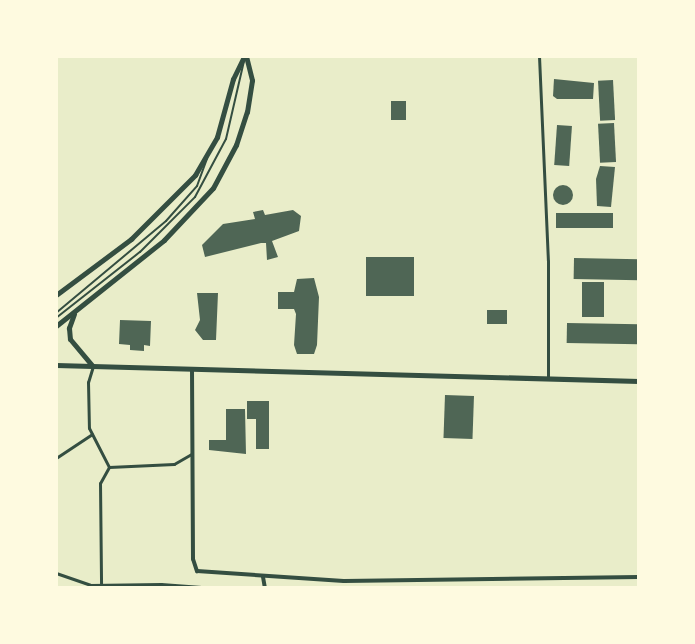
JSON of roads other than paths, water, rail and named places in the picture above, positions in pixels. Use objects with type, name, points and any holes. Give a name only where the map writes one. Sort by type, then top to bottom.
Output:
[{"type":"main road","points":[[56,295],[163,211],[207,157],[224,118],[233,79],[245,56]]},
{"type":"main road","points":[[56,326],[174,231],[213,188],[236,145],[247,112],[252,80],[245,56]]},
{"type":"main road","points":[[77,310],[70,323],[70,339],[93,366]]},
{"type":"main road","points":[[56,365],[639,381]]},
{"type":"street","points":[[539,56],[542,203],[548,261],[548,379]]},
{"type":"street","points":[[93,366],[88,382],[92,434],[109,467]]},
{"type":"street","points":[[192,368],[193,567],[201,573],[417,581],[639,577]]},
{"type":"street","points":[[56,458],[92,434]]},
{"type":"street","points":[[109,467],[174,464],[191,454]]},
{"type":"street","points":[[101,585],[100,483],[109,467]]},
{"type":"street","points":[[56,573],[101,585],[215,588]]},
{"type":"street","points":[[263,577],[265,588]]},
{"type":"street","points":[[417,581],[417,588]]},
{"type":"lane","points":[[56,318],[147,246],[195,197],[215,165],[231,126],[245,56]]},
{"type":"lane","points":[[56,313],[166,221],[197,186],[207,157]]}]
